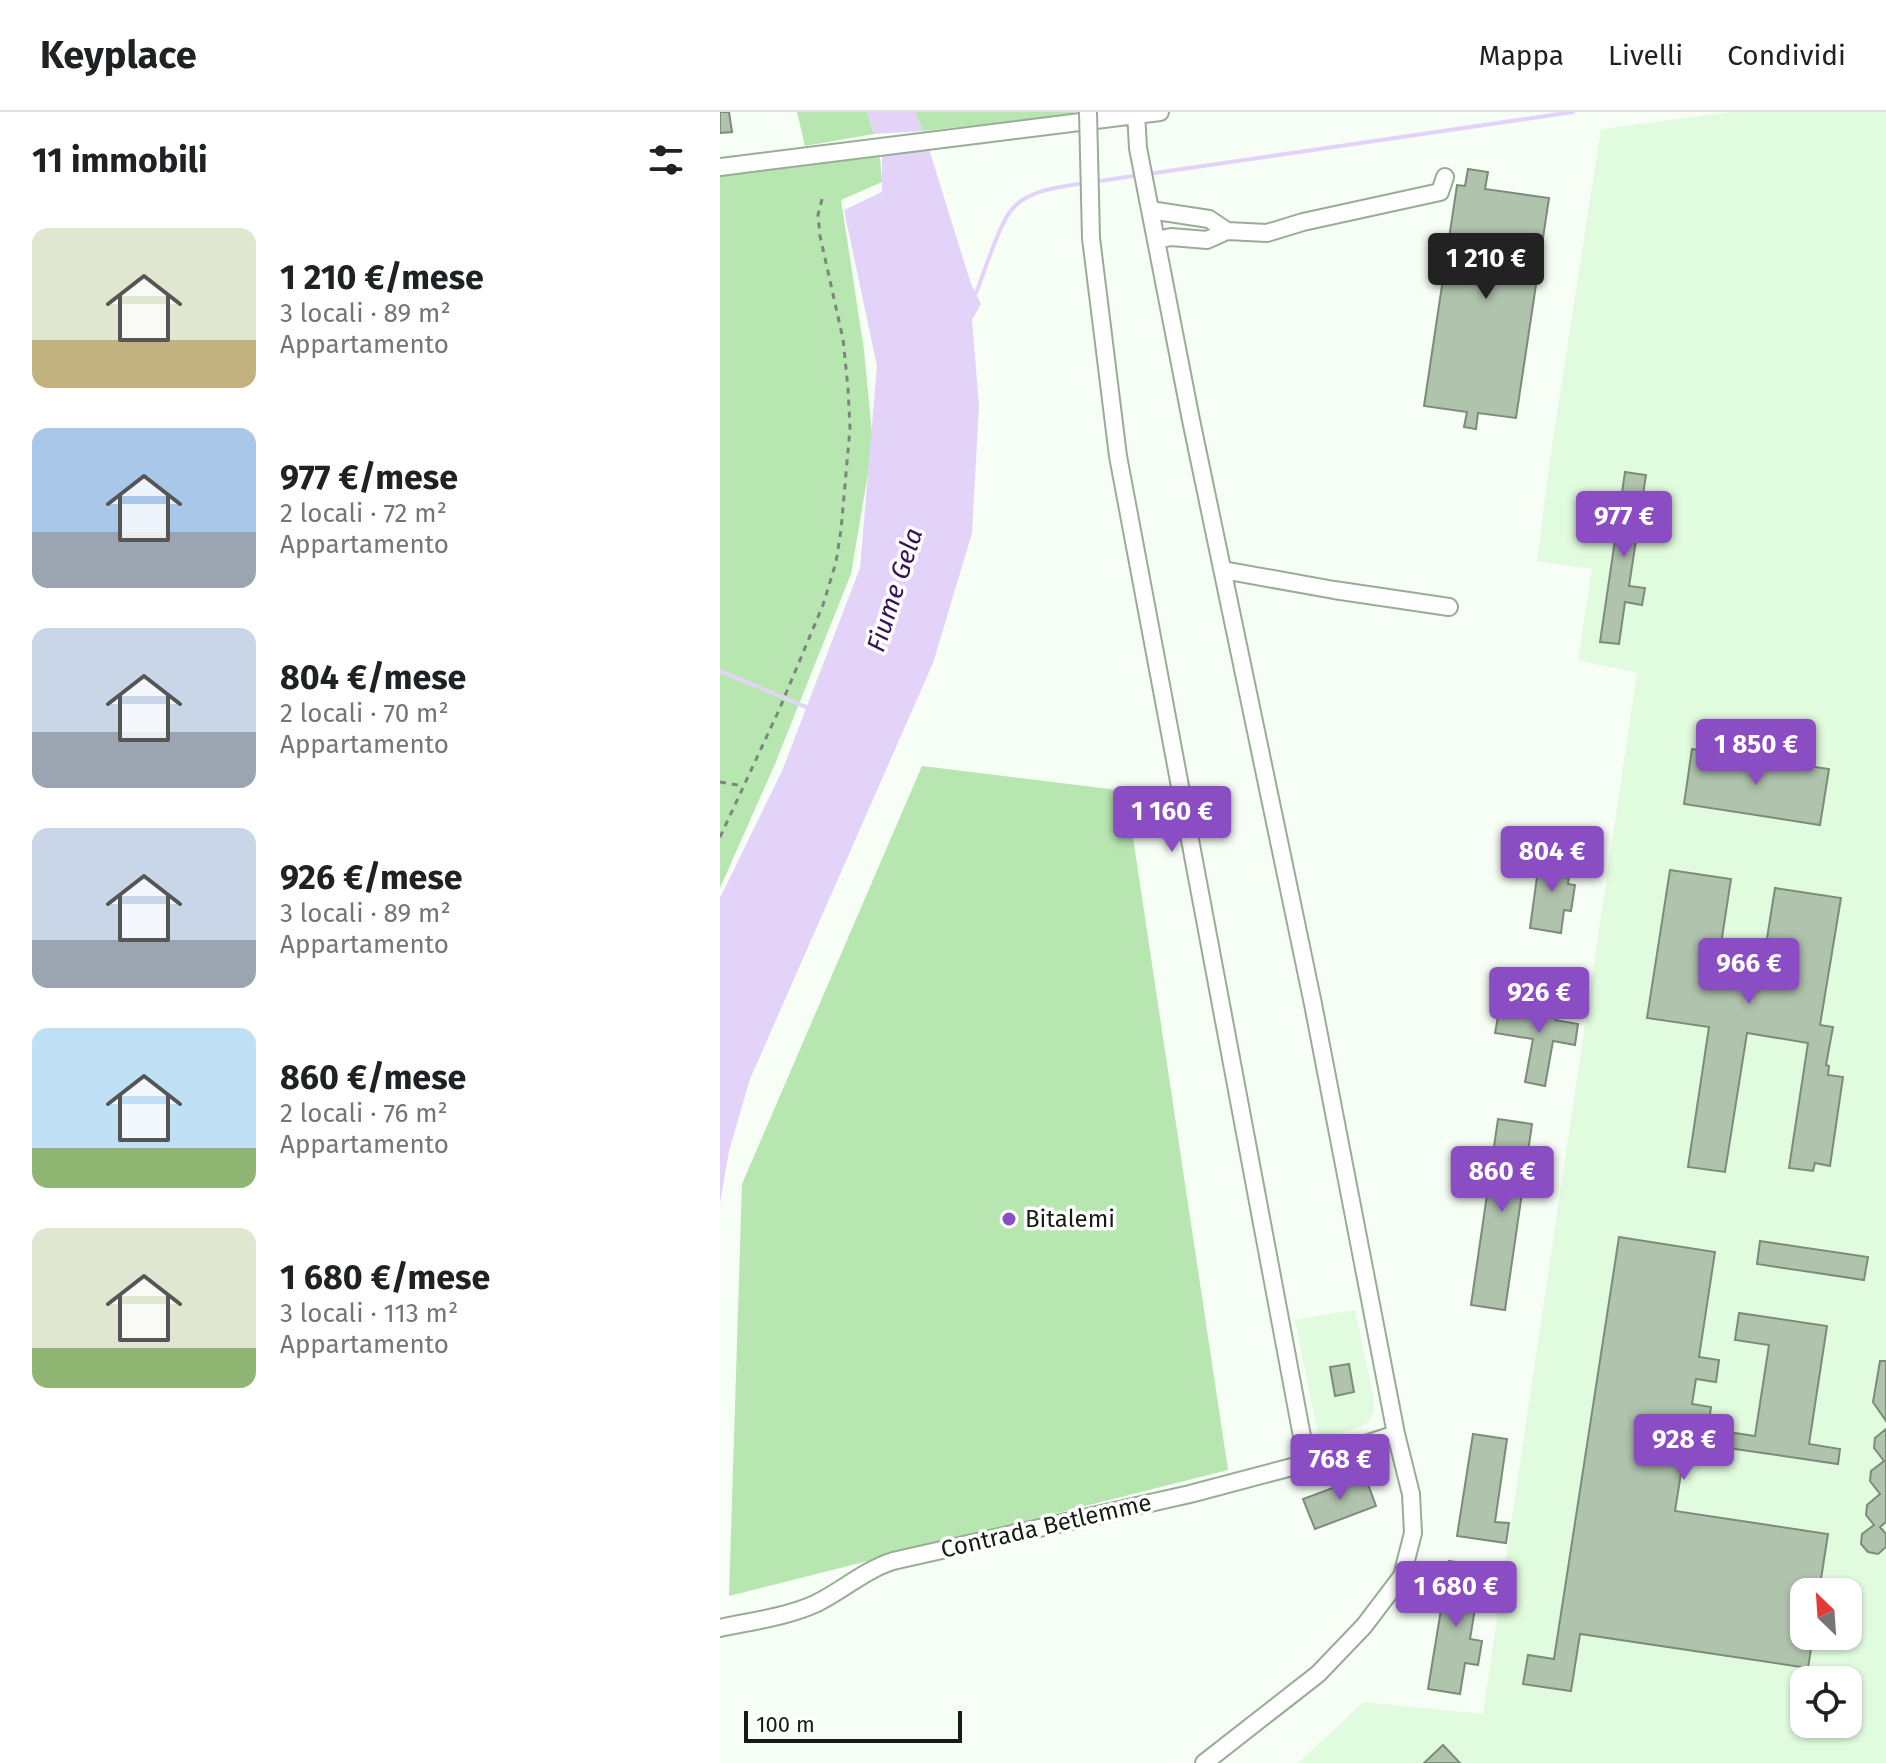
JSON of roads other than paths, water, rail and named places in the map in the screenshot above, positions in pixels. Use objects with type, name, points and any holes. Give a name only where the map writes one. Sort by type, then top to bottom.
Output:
[{"type":"street","points":[[1088,112],[1091,238],[1118,456],[1307,1463]]},
{"type":"street","points":[[720,167],[1160,112]]},
{"type":"street","points":[[1136,114],[1138,148],[1156,240],[1313,1004],[1396,1434],[1411,1494],[1413,1533],[1402,1576],[1364,1626],[1318,1674],[1204,1763]]},
{"type":"street","points":[[1156,240],[1171,237],[1207,240],[1227,231],[1267,233],[1303,222],[1440,192],[1445,177]]},
{"type":"street","points":[[1149,204],[1209,219],[1227,231]]},
{"type":"street","points":[[1223,570],[1449,607]]},
{"type":"street","name":"Contrada Betlemme","points":[[720,1628],[795,1612],[817,1603],[876,1567],[893,1561],[1190,1494],[1307,1463],[1396,1434]]},
{"type":"water","points":[[867,112],[915,112],[923,131],[874,134]]},
{"type":"water","name":"Fiume Gela","points":[[928,146],[971,284],[981,304],[972,320],[979,406],[972,533],[933,663],[750,1079],[729,1151],[720,1203],[720,898],[782,771],[860,568],[877,366],[844,210],[882,192],[882,154]]},
{"type":"waterway","points":[[1148,174],[1573,112]]},
{"type":"waterway","points":[[1093,182],[1140,175]]},
{"type":"waterway","points":[[976,293],[998,235],[1014,207],[1029,196],[1084,183]]},
{"type":"waterway","points":[[720,671],[806,707]]},
{"type":"place","name":"Bitalemi","points":[[1009,1219]]}]
